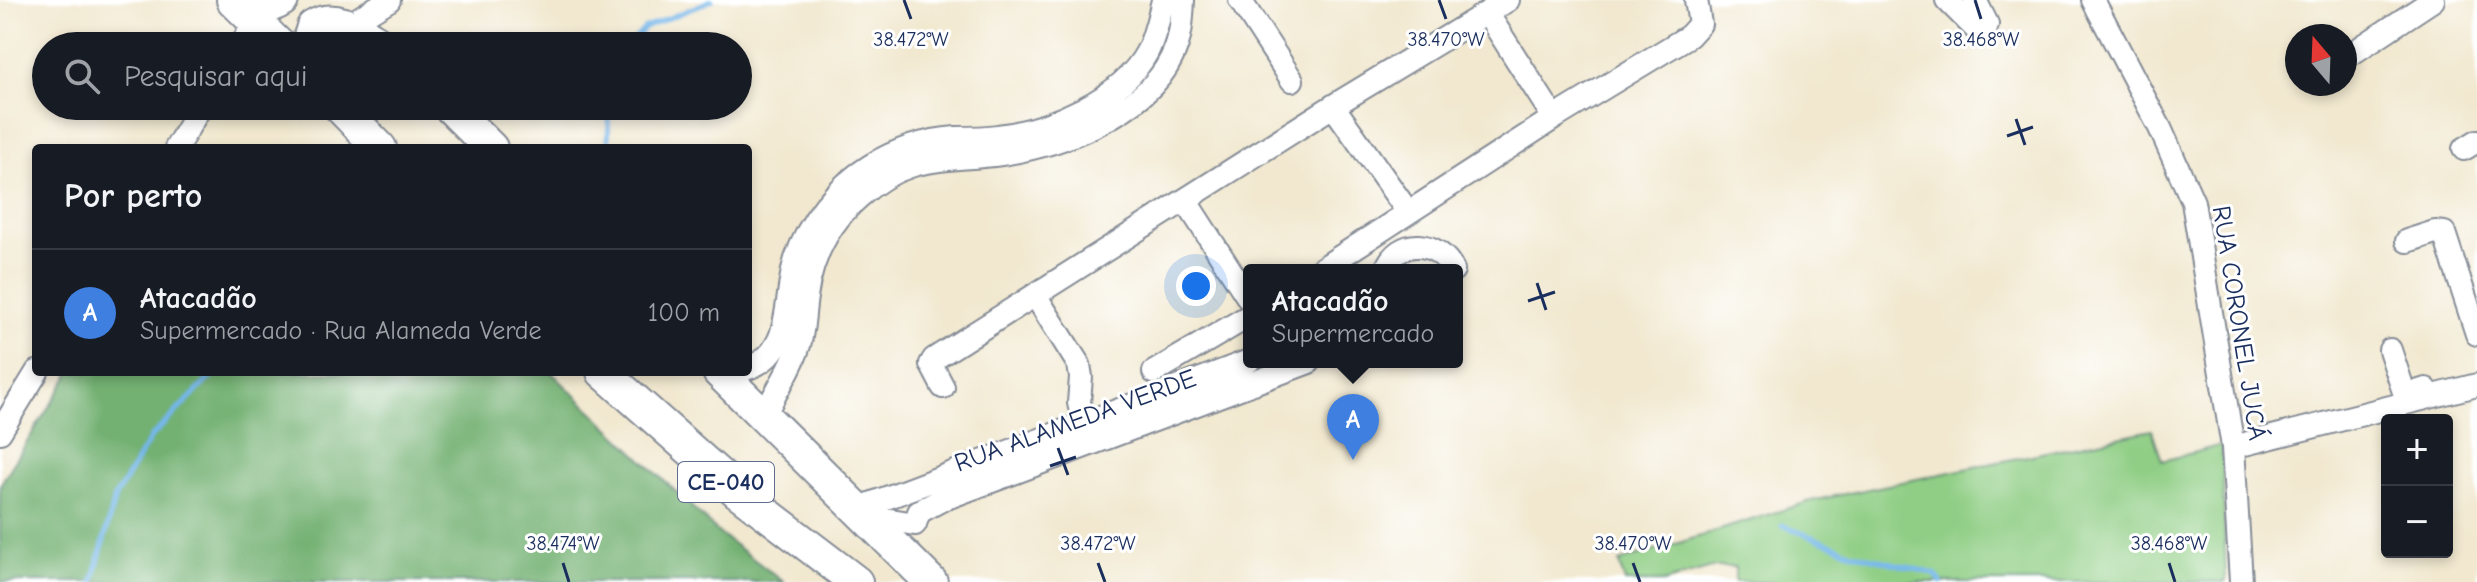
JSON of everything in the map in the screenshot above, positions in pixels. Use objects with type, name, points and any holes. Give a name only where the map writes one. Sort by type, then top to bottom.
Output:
[{"type":"highway","points":[[263,32],[244,17],[260,6],[268,7],[282,0]]},
{"type":"highway","points":[[352,8],[373,32]]},
{"type":"highway","points":[[311,32],[313,27],[329,21],[342,23],[359,32]]},
{"type":"highway","points":[[353,120],[376,144]]},
{"type":"highway","points":[[463,120],[487,144]]},
{"type":"highway","name":"CE-040","points":[[608,376],[738,492],[856,582]]},
{"type":"highway","name":"CE-040","points":[[733,376],[764,416],[931,582]]},
{"type":"street","points":[[352,8],[389,0]]},
{"type":"street","points":[[1240,0],[1292,80]]},
{"type":"street","points":[[943,387],[931,364],[934,359],[1333,106],[1508,0]]},
{"type":"street","points":[[1329,264],[1696,30],[1700,24],[1696,0]]},
{"type":"street","points":[[1947,0],[1978,31],[1985,31],[1987,24],[1975,0]]},
{"type":"street","name":"RUA CORONEL JUCÁ","points":[[2093,0],[2160,128],[2193,202],[2233,447],[2241,582]]},
{"type":"street","points":[[2357,50],[2433,0]]},
{"type":"street","points":[[764,416],[798,350],[808,282],[819,249],[838,219],[862,194],[890,175],[939,158],[999,155],[1073,135],[1112,102],[1140,62],[1152,41],[1161,9],[1172,14],[1182,10]]},
{"type":"street","points":[[752,362],[769,356],[779,343],[790,278],[803,241],[823,208],[850,180],[882,159],[918,144],[956,138],[997,137],[1043,127],[1149,89],[1162,75],[1176,49],[1182,10]]},
{"type":"street","points":[[1487,13],[1554,118]]},
{"type":"street","points":[[1152,41],[1165,49],[1176,49]]},
{"type":"street","points":[[1132,72],[1144,80],[1149,89]]},
{"type":"street","points":[[1333,106],[1408,212]]},
{"type":"street","points":[[178,144],[193,120]]},
{"type":"street","points":[[1185,200],[1243,290]]},
{"type":"street","points":[[2407,241],[2435,232],[2444,233],[2477,334]]},
{"type":"street","points":[[1390,264],[1395,255],[1416,245],[1438,250],[1450,264]]},
{"type":"street","points":[[1035,295],[1079,365],[1079,403],[1086,435]]},
{"type":"street","points":[[1154,372],[1243,320]]},
{"type":"street","points":[[2390,350],[2404,392],[2410,394],[2477,375]]},
{"type":"street","name":"RUA ALAMEDA VERDE","points":[[863,515],[915,524],[919,512],[941,500],[1243,364]]},
{"type":"street","name":"RUA ALAMEDA VERDE","points":[[863,515],[1086,435],[1291,368]]},
{"type":"street","points":[[0,432],[35,376]]},
{"type":"street","points":[[2233,447],[2477,385]]},
{"type":"green space","points":[[68,376],[555,376],[720,534],[784,582],[0,582],[0,485]]},
{"type":"green space","points":[[2152,430],[2162,461],[2222,445],[2226,582],[1735,582],[1735,567],[1715,567],[1663,582],[1625,582],[1619,562],[1811,501]]},
{"type":"waterway","points":[[641,32],[712,0]]},
{"type":"waterway","points":[[608,144],[609,120]]},
{"type":"waterway","points":[[93,582],[115,497],[151,437],[212,376]]},
{"type":"waterway","points":[[1782,525],[1853,553],[1935,574],[1941,582]]},
{"type":"place","name":"Atacadão","points":[[1353,460]]}]
